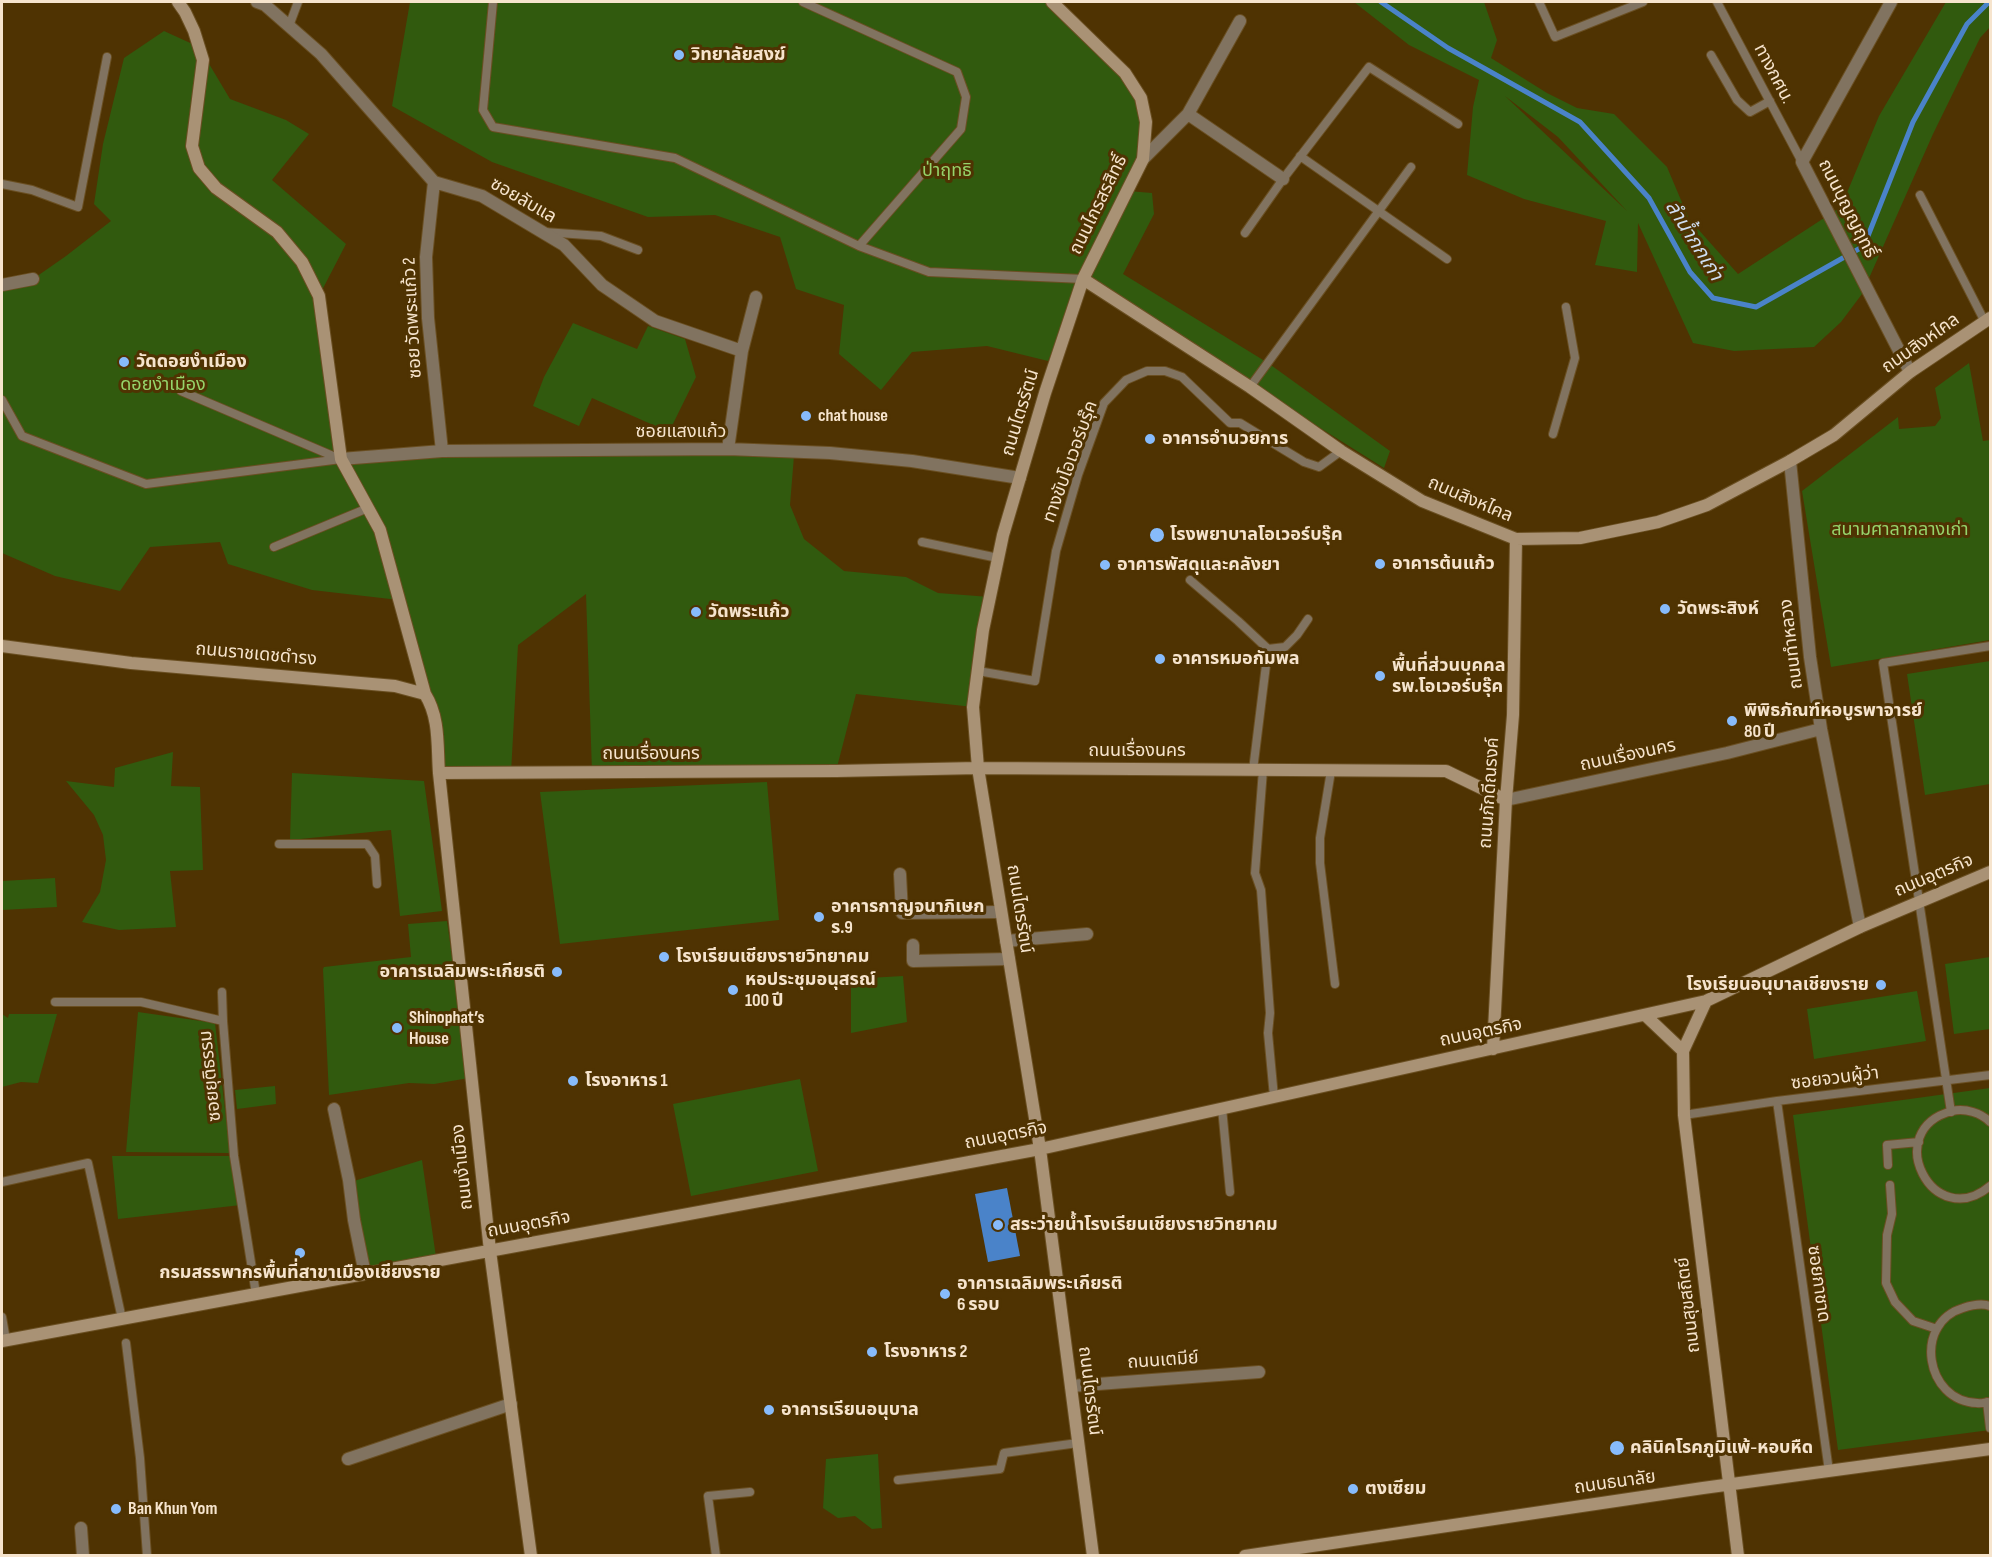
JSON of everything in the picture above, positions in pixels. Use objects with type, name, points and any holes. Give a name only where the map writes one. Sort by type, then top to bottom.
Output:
[{"type":"street","points":[[178,2],[194,31],[203,60],[192,146],[199,168],[216,188],[277,232],[302,262],[319,296],[340,459],[380,530],[424,694],[432,705],[436,719],[439,773]]},
{"type":"street","points":[[257,2],[265,5],[321,54],[434,182]]},
{"type":"street","name":"ถนนไกรสรสิทธิ์","points":[[1052,2],[1125,73],[1141,98],[1146,123],[1143,159],[1083,279]]},
{"type":"street","name":"ถนนบุญญฤทธิ์","points":[[1891,2],[1802,162],[1910,372]]},
{"type":"street","points":[[1143,159],[1188,114],[1240,21]]},
{"type":"street","points":[[1188,114],[1283,179]]},
{"type":"street","name":"ซอยลับแล","points":[[434,182],[482,196],[564,245],[602,285],[655,321],[742,351]]},
{"type":"street","name":"ซอย วัดพระแก้ว 2","points":[[434,182],[426,278],[442,451]]},
{"type":"street","points":[[2,285],[33,279]]},
{"type":"street","name":"ถนนสิงหไคล","points":[[1083,279],[1250,387],[1341,451],[1422,501],[1516,539],[1580,538],[1658,522],[1707,505],[1834,435],[1910,372],[1988,320]]},
{"type":"street","name":"ถนนไตรรัตน์","points":[[1083,279],[1045,393],[998,558],[983,630],[973,706],[978,768],[1040,1149],[1093,1556]]},
{"type":"street","points":[[728,449],[742,351],[756,297]]},
{"type":"street","name":"ซอยแสงแก้ว","points":[[340,459],[442,451],[728,449],[830,453],[912,461],[1020,478]]},
{"type":"street","name":"ถนนทำหลวง","points":[[1790,461],[1810,657],[1821,729],[1860,927]]},
{"type":"street","name":"ถนนภักดีณรงค์","points":[[1493,1048],[1506,800],[1514,715],[1516,539]]},
{"type":"street","name":"ถนนราชเดชดำรง","points":[[2,646],[131,663],[394,686],[424,694]]},
{"type":"street","name":"ถนนเรื่องนคร","points":[[439,773],[978,768],[1446,771],[1506,800],[1727,753],[1821,729]]},
{"type":"street","name":"ถนนงำเมือง","points":[[439,773],[490,1251],[531,1556]]},
{"type":"street","name":"ถนนอุตรกิจ","points":[[4,1341],[1040,1149],[1706,1001],[1860,927],[1990,872]]},
{"type":"street","points":[[900,874],[902,913],[1001,912]]},
{"type":"street","points":[[1006,941],[1087,934]]},
{"type":"street","points":[[913,945],[913,961],[1009,959]]},
{"type":"street","name":"ถนนสุขสถิตย์","points":[[1706,1001],[1683,1051],[1684,1115],[1738,1556]]},
{"type":"street","points":[[1645,1015],[1683,1051]]},
{"type":"street","points":[[334,1109],[350,1180],[354,1220],[365,1274]]},
{"type":"street","name":"ถนนเตมีย์","points":[[1071,1386],[1259,1372]]},
{"type":"street","points":[[348,1459],[511,1404]]},
{"type":"street","name":"ถนนธนาลัย","points":[[1245,1556],[1326,1550],[1729,1484],[1990,1449]]},
{"type":"street","points":[[81,1528],[83,1556]]},
{"type":"lane","points":[[289,26],[298,2]]},
{"type":"lane","points":[[493,2],[483,110],[493,127],[675,158],[859,246],[928,272],[1083,279]]},
{"type":"lane","points":[[803,2],[957,72],[966,98],[961,129],[859,246]]},
{"type":"lane","points":[[1539,2],[1555,38],[1627,4],[1643,2]]},
{"type":"lane","name":"ทางกศน.","points":[[1717,2],[1802,162]]},
{"type":"lane","points":[[1711,56],[1737,100],[1750,112],[1770,101]]},
{"type":"lane","points":[[2,184],[32,190],[78,207],[107,57]]},
{"type":"lane","points":[[1245,233],[1300,156],[1369,67],[1458,124]]},
{"type":"lane","points":[[1300,156],[1447,259]]},
{"type":"lane","points":[[1250,387],[1411,167]]},
{"type":"lane","points":[[1920,195],[1988,320]]},
{"type":"lane","points":[[542,232],[601,236],[638,250]]},
{"type":"lane","points":[[1553,434],[1575,358],[1566,307]]},
{"type":"lane","name":"ทางขับโอเวอร์บรุ๊ค","points":[[978,671],[1035,681],[1056,551],[1078,475],[1104,403],[1126,380],[1147,371],[1165,371],[1182,377],[1230,423],[1240,423],[1304,462],[1319,467],[1341,451]]},
{"type":"lane","points":[[181,391],[340,459]]},
{"type":"lane","points":[[2,400],[22,436],[146,484],[340,459]]},
{"type":"lane","points":[[274,547],[368,508]]},
{"type":"lane","points":[[922,542],[998,558]]},
{"type":"lane","points":[[1190,580],[1268,649],[1285,647],[1308,620]]},
{"type":"lane","points":[[1951,1112],[1883,663],[1990,646]]},
{"type":"lane","points":[[1268,649],[1258,770],[1255,873],[1261,890],[1270,1013],[1268,1033],[1274,1097]]},
{"type":"lane","points":[[1331,771],[1320,838],[1320,863],[1335,984]]},
{"type":"lane","points":[[279,844],[367,844],[375,856],[377,884]]},
{"type":"lane","points":[[222,992],[224,1021]]},
{"type":"lane","name":"ซอยยุติธรรม","points":[[55,1002],[141,1002],[224,1021],[234,1156],[256,1294]]},
{"type":"lane","name":"ซอยจวนผู้ว่า","points":[[1684,1115],[1777,1101],[1990,1075]]},
{"type":"lane","name":"ซอยกาชาด","points":[[1777,1101],[1829,1471]]},
{"type":"lane","points":[[1222,1108],[1230,1192]]},
{"type":"lane","points":[[1990,1122],[1985,1117],[1971,1111],[1942,1114],[1930,1123],[1922,1134],[1917,1161],[1922,1175],[1930,1186],[1942,1194],[1955,1198],[1970,1198],[1987,1192],[1990,1186]]},
{"type":"lane","points":[[1888,1165],[1887,1145],[1919,1142]]},
{"type":"lane","points":[[2,1182],[88,1163],[122,1319]]},
{"type":"lane","points":[[1890,1185],[1892,1214],[1887,1235],[1886,1283],[1894,1302],[1913,1321],[1937,1329]]},
{"type":"lane","points":[[1990,1306],[1970,1306],[1956,1310],[1943,1320],[1930,1348],[1931,1364],[1936,1379],[1947,1391],[1960,1400],[1976,1403],[1989,1402],[1990,1428]]},
{"type":"lane","points":[[2,1317],[4,1341]]},
{"type":"lane","points":[[126,1343],[140,1458],[147,1556]]},
{"type":"lane","points":[[898,1480],[1000,1469],[1005,1454],[1078,1443]]},
{"type":"lane","points":[[716,1556],[708,1496],[750,1492]]},
{"type":"green space","name":"ป่าฤทธิ","points":[[410,2],[1052,2],[1141,98],[1143,159],[1128,191],[1152,193],[1154,214],[1123,274],[1268,363],[1390,451],[1384,468],[1083,279],[1048,361],[987,346],[912,352],[881,390],[839,354],[844,305],[796,289],[780,237],[715,215],[648,217],[492,162],[392,106]]},
{"type":"green space","points":[[1354,2],[1484,2],[1497,40],[1491,58],[1547,93],[1577,108],[1614,114],[1667,167],[1689,219],[1738,274],[1841,207],[1879,116],[1946,2],[1990,2],[1990,27],[1980,38],[1933,134],[1862,294],[1841,322],[1814,347],[1734,351],[1693,343],[1638,223],[1637,272],[1595,265],[1606,221],[1524,199],[1467,175],[1473,107],[1479,80],[1409,45]],"holes":[[[1505,96],[1558,137],[1627,211]]]},
{"type":"green space","name":"ดอยงำเมือง","points":[[164,31],[199,47],[230,99],[286,120],[309,134],[272,180],[346,244],[319,296],[332,441],[342,459],[598,450],[794,456],[790,505],[804,539],[844,571],[906,577],[938,593],[990,597],[973,707],[856,694],[836,771],[592,772],[586,594],[518,645],[511,773],[439,773],[425,694],[399,600],[312,590],[228,564],[220,542],[150,547],[120,591],[55,576],[2,553],[2,286],[33,279],[111,221],[94,204],[103,144],[124,58]]},
{"type":"green space","points":[[573,323],[637,349],[648,326],[685,339],[696,377],[669,432],[592,398],[579,426],[533,406],[544,377]]},
{"type":"green space","name":"สนามศาลากลางเก่า","points":[[1969,363],[1983,441],[1990,440],[1990,640],[1831,667],[1802,491],[1898,417],[1899,429],[1935,426],[1941,418],[1935,388]]},
{"type":"green space","points":[[1990,661],[1990,784],[1925,795],[1907,674]]},
{"type":"green space","points":[[173,752],[171,786],[200,787],[203,870],[170,871],[176,927],[119,930],[82,922],[100,892],[106,860],[103,835],[94,815],[66,781],[114,787],[115,768]]},
{"type":"green space","points":[[292,773],[424,781],[442,911],[400,916],[391,830],[290,840]]},
{"type":"green space","points":[[767,782],[779,920],[560,944],[540,792]]},
{"type":"green space","points":[[55,878],[57,907],[2,910],[2,881]]},
{"type":"green space","points":[[447,921],[469,1078],[434,1084],[409,1083],[329,1095],[324,967],[411,957],[408,924]]},
{"type":"green space","points":[[1990,957],[1990,1029],[1954,1034],[1945,964]]},
{"type":"green space","points":[[903,976],[907,1022],[851,1033],[851,979]]},
{"type":"green space","points":[[1917,991],[1926,1041],[1814,1059],[1807,1009]]},
{"type":"green space","points":[[138,1012],[215,1023],[230,1153],[126,1152]]},
{"type":"green space","points":[[2,1014],[8,1018],[9,1014],[57,1014],[38,1083],[21,1082],[2,1087]]},
{"type":"green space","points":[[800,1079],[818,1171],[691,1196],[673,1104]]},
{"type":"green space","points":[[275,1086],[276,1104],[237,1109],[235,1090]]},
{"type":"green space","points":[[1990,1088],[1990,1430],[1838,1450],[1793,1115]]},
{"type":"green space","points":[[112,1156],[234,1156],[241,1205],[118,1219]]},
{"type":"green space","points":[[422,1160],[436,1257],[368,1267],[354,1181]]},
{"type":"green space","points":[[878,1454],[882,1528],[872,1529],[855,1516],[838,1518],[823,1508],[826,1459]]},
{"type":"water","name":"สระว่ายน้ำโรงเรียนเชียงรายวิทยาคม","points":[[1007,1188],[1020,1256],[988,1262],[975,1194]]},
{"type":"waterway","name":"ลำน้ำกกเก่า","points":[[1381,2],[1448,48],[1580,122],[1649,198],[1690,272],[1713,298],[1756,307],[1864,246],[1913,122],[1967,24],[1989,2]]},
{"type":"place","name":"วิทยาลัยสงฆ์","points":[[679,55]]},
{"type":"place","name":"วัดดอยงำเมือง","points":[[124,362]]},
{"type":"place","name":"chat house","points":[[806,416]]},
{"type":"place","name":"อาคารอำนวยการ","points":[[1150,439]]},
{"type":"place","name":"โรงพยาบาลโอเวอร์บรุ๊ค","points":[[1157,535]]},
{"type":"place","name":"อาคารต้นแก้ว","points":[[1380,564]]},
{"type":"place","name":"อาคารพัสดุและคลังยา","points":[[1105,565]]},
{"type":"place","name":"วัดพระสิงห์","points":[[1665,609]]},
{"type":"place","name":"วัดพระแก้ว","points":[[696,612]]},
{"type":"place","name":"อาคารหมอกัมพล","points":[[1160,659]]},
{"type":"place","name":"พื้นที่ส่วนบุคคล รพ.โอเวอร์บรุ๊ค","points":[[1380,676]]},
{"type":"place","name":"พิพิธภัณฑ์หอบูรพาจารย์ 80 ปี","points":[[1732,721]]},
{"type":"place","name":"อาคารกาญจนาภิเษก ร.9","points":[[819,917]]},
{"type":"place","name":"โรงเรียนเชียงรายวิทยาคม","points":[[664,957]]},
{"type":"place","name":"อาคารเฉลิมพระเกียรติ","points":[[557,972]]},
{"type":"place","name":"โรงเรียนอนุบาลเชียงราย","points":[[1881,985]]},
{"type":"place","name":"หอประชุมอนุสรณ์ 100 ปี","points":[[733,990]]},
{"type":"place","name":"Shinophat’s House","points":[[397,1028]]},
{"type":"place","name":"โรงอาหาร 1","points":[[573,1081]]},
{"type":"place","name":"สระว่ายน้ำโรงเรียนเชียงรายวิทยาคม","points":[[998,1225]]},
{"type":"place","name":"กรมสรรพากรพื้นที่สาขาเมืองเชียงราย","points":[[300,1253]]},
{"type":"place","name":"อาคารเฉลิมพระเกียรติ 6 รอบ","points":[[945,1294]]},
{"type":"place","name":"โรงอาหาร 2","points":[[872,1352]]},
{"type":"place","name":"อาคารเรียนอนุบาล","points":[[769,1410]]},
{"type":"place","name":"คลินิคโรคภูมิแพ้-หอบหืด","points":[[1617,1448]]},
{"type":"place","name":"ตงเซียม","points":[[1353,1489]]},
{"type":"place","name":"Ban Khun Yom","points":[[116,1509]]}]
